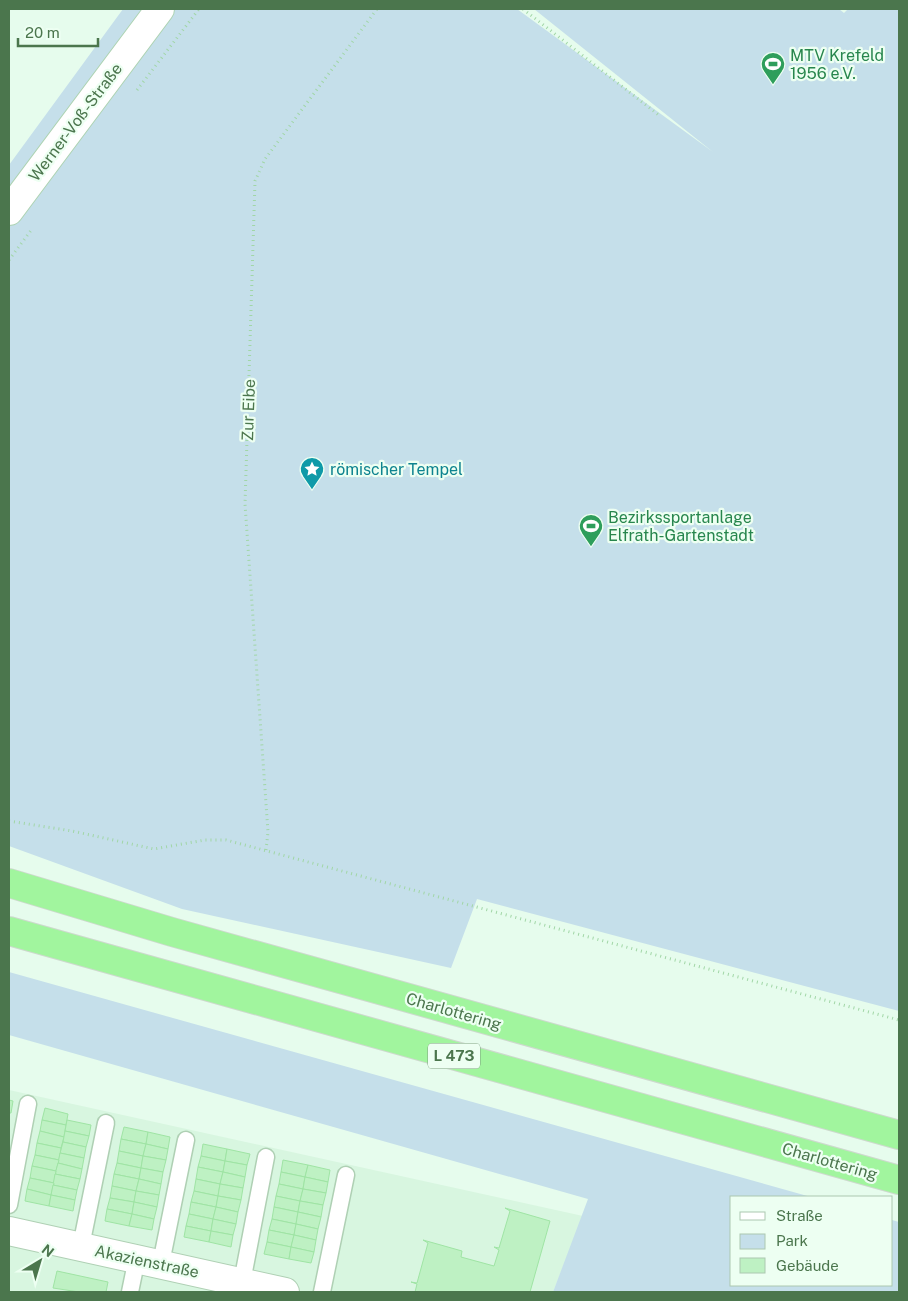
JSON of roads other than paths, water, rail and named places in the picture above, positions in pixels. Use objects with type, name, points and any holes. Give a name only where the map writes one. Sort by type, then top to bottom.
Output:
[{"type":"highway","name":"Charlottering","points":[[9,883],[181,935],[899,1135]]},
{"type":"highway","name":"Charlottering","points":[[9,932],[899,1180]]},
{"type":"street","name":"Werner-Voß-Straße","points":[[9,211],[160,9]]},
{"type":"street","name":"Akazienstraße","points":[[9,1231],[149,1260],[285,1292]]},
{"type":"lane","points":[[9,1204],[28,1104]]},
{"type":"lane","points":[[82,1246],[106,1123]]},
{"type":"lane","points":[[130,1292],[149,1260],[186,1140]]},
{"type":"lane","points":[[242,1282],[266,1157]]},
{"type":"lane","points":[[322,1292],[346,1175]]},
{"type":"place","name":"MTV Krefeld 1956 e.V.","points":[[773,85]]},
{"type":"place","name":"römischer Tempel","points":[[312,490]]},
{"type":"place","name":"Bezirkssportanlage Elfrath-Gartenstadt","points":[[591,547]]}]
